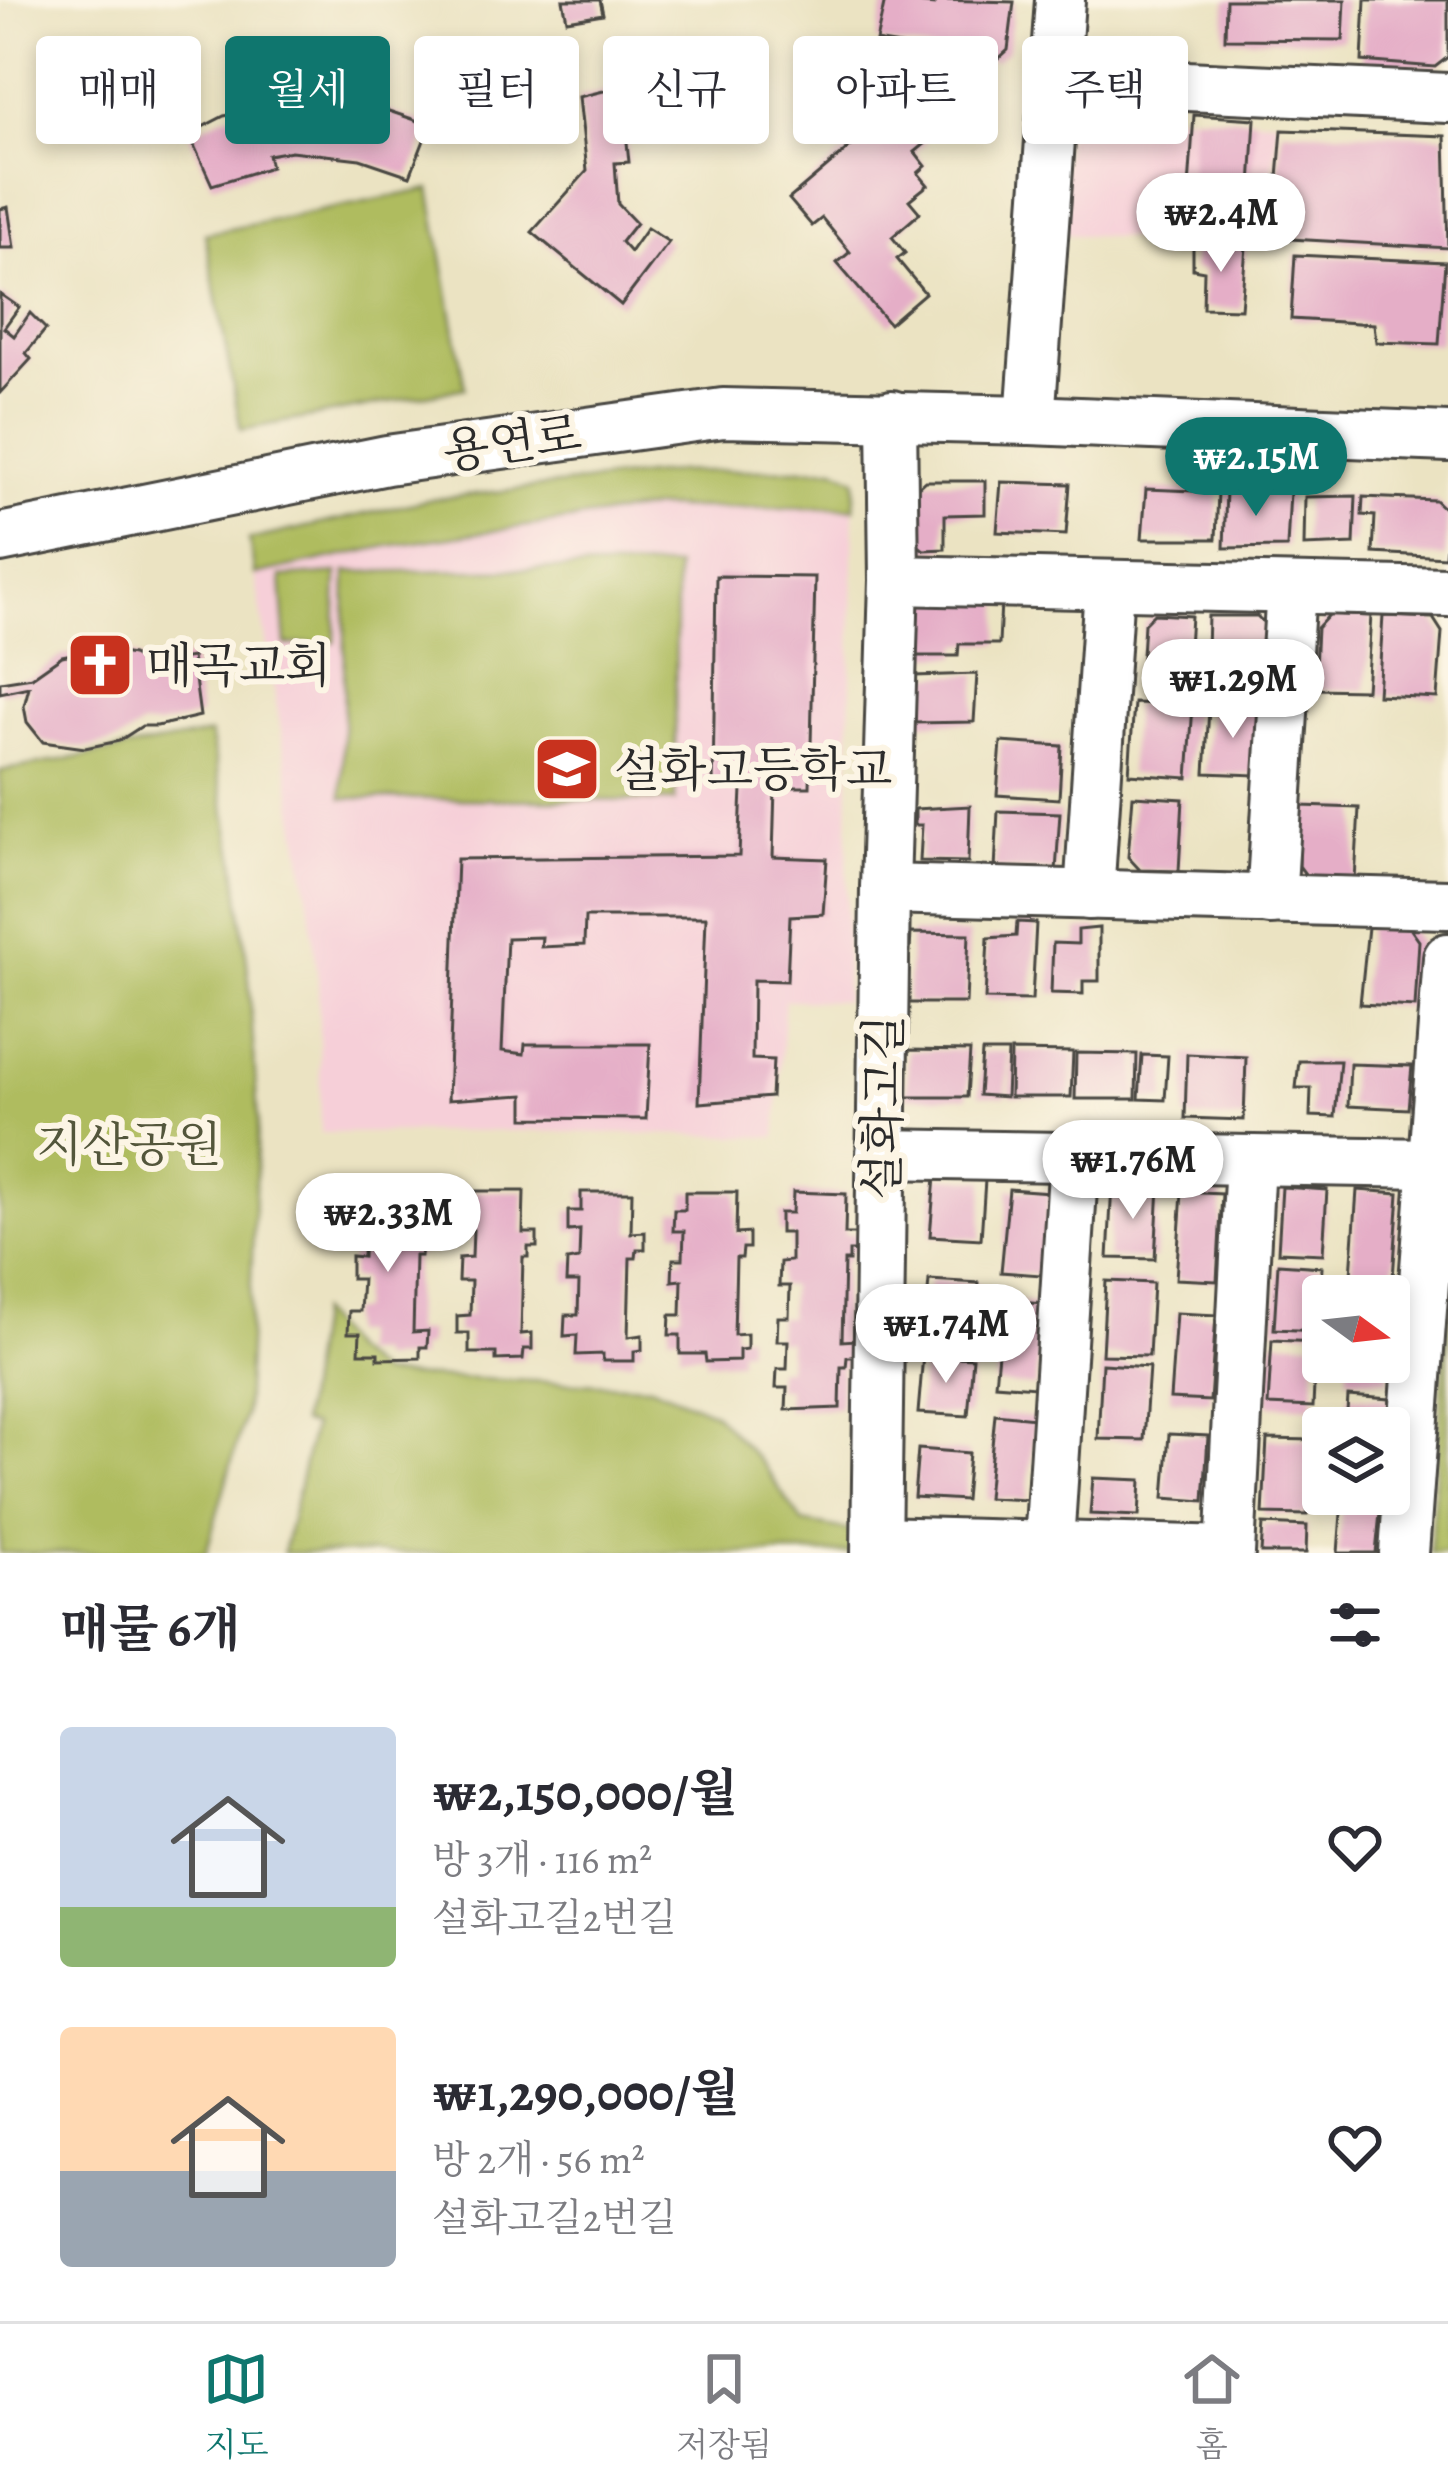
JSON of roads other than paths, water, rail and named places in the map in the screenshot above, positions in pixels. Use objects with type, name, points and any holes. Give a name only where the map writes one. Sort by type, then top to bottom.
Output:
[{"type":"street","points":[[1058,36],[1060,0]]},
{"type":"street","points":[[1188,86],[1448,98]]},
{"type":"street","points":[[1030,420],[1050,144]]},
{"type":"street","name":"용연로","points":[[0,538],[387,460],[723,413],[1448,437]]},
{"type":"street","name":"설화고길","points":[[892,415],[894,580],[877,1547],[1049,1543],[1230,1552]]},
{"type":"street","points":[[894,580],[1448,592]]},
{"type":"street","points":[[1089,895],[1109,587]]},
{"type":"street","points":[[1271,900],[1291,589]]},
{"type":"street","points":[[885,889],[1448,904]]},
{"type":"street","points":[[1404,1553],[1448,958]]},
{"type":"street","points":[[881,1154],[1432,1163]]},
{"type":"street","points":[[1049,1543],[1074,1158]]},
{"type":"street","points":[[1230,1552],[1250,1160]]},
{"type":"place","name":"매곡교회","points":[[100,665]]},
{"type":"place","name":"설화고등학교","points":[[567,769]]},
{"type":"park label","name":"지산공원","points":[[129,1144]]}]
